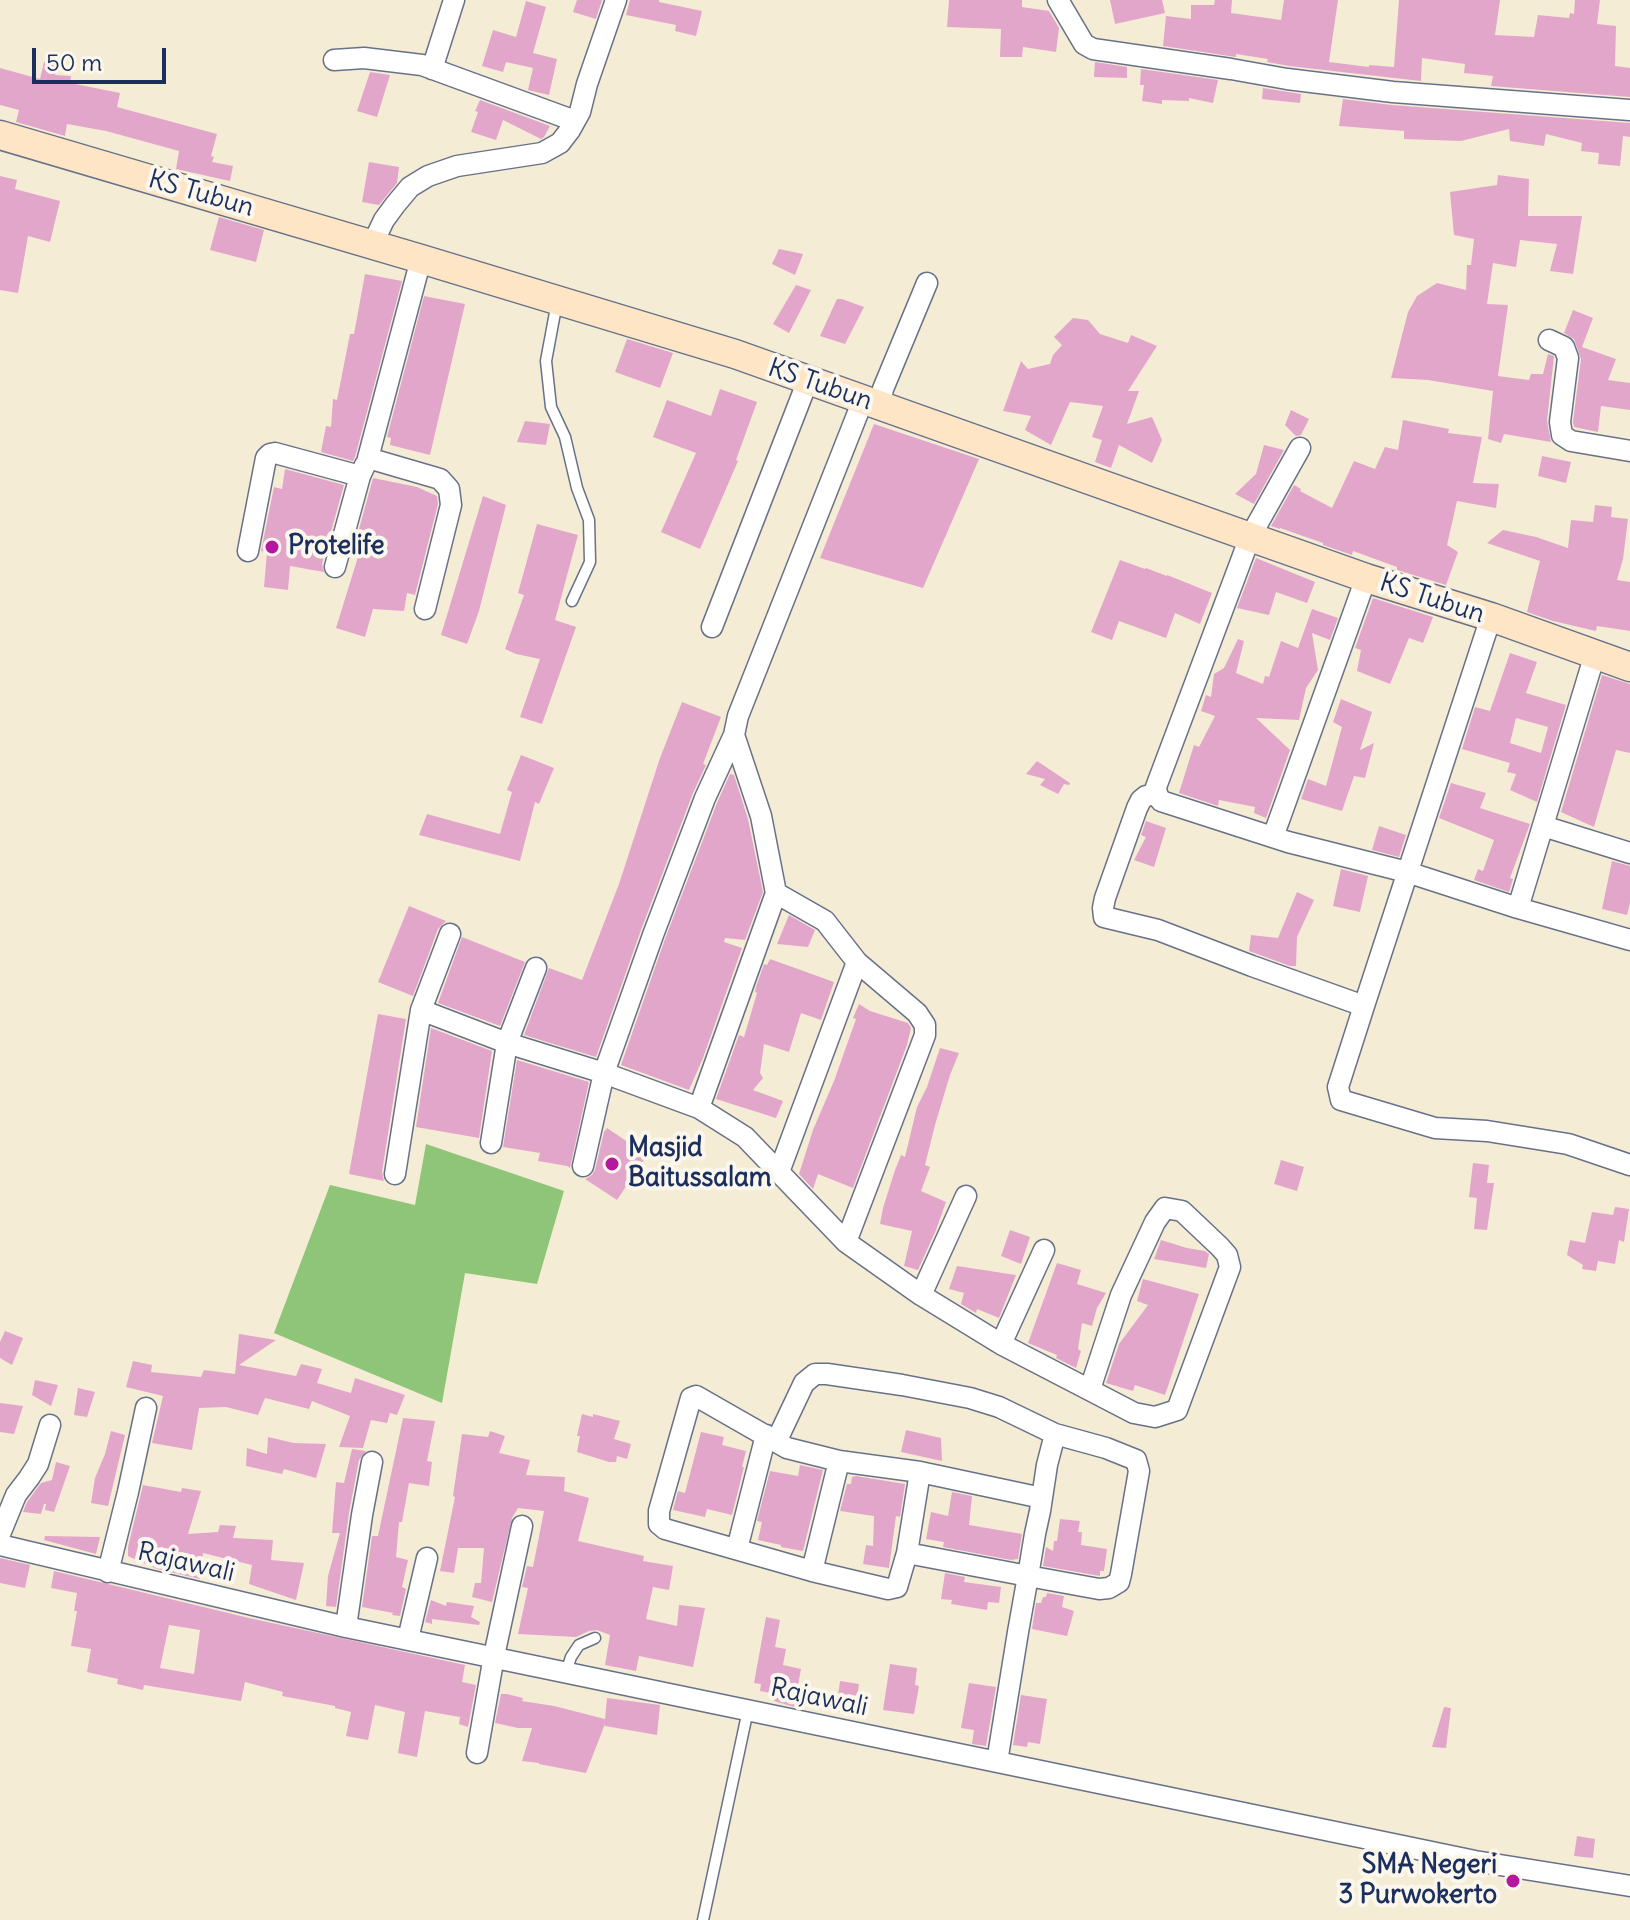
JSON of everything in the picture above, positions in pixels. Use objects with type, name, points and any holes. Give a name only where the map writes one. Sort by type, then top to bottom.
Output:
[{"type":"main road","name":"KS Tubun","points":[[0,135],[735,354],[1366,578],[1491,617],[1630,667]]},
{"type":"street","points":[[432,69],[454,0]]},
{"type":"street","points":[[372,245],[395,205],[410,187],[428,176],[457,166],[542,153],[560,143],[580,112],[616,0]]},
{"type":"street","points":[[1058,0],[1084,44],[1093,49],[1393,92],[1630,110]]},
{"type":"street","points":[[334,60],[364,58],[422,65],[575,121]]},
{"type":"street","points":[[335,567],[421,259]]},
{"type":"street","points":[[583,1166],[604,1073],[695,825],[871,403],[883,389],[927,283]]},
{"type":"street","points":[[1549,340],[1564,347],[1568,358],[1560,422],[1562,435],[1571,441],[1630,451]]},
{"type":"street","points":[[712,627],[808,380]]},
{"type":"street","points":[[1300,448],[1250,537],[1156,787],[1161,801],[1273,837],[1407,872],[1630,940]]},
{"type":"street","points":[[248,551],[266,458],[270,454],[440,479],[449,489],[451,505],[425,609]]},
{"type":"street","points":[[1273,837],[1366,578]]},
{"type":"street","points":[[1491,617],[1338,1087],[1341,1100],[1435,1128],[1487,1131],[1568,1144],[1630,1165]]},
{"type":"street","points":[[1518,908],[1595,654]]},
{"type":"street","points":[[699,1108],[776,893],[761,816],[734,735]]},
{"type":"street","points":[[1157,794],[1146,796],[1137,808],[1105,898],[1104,917],[1158,930],[1364,1006]]},
{"type":"street","points":[[1543,826],[1630,853]]},
{"type":"street","points":[[776,893],[825,921],[857,962],[917,1013],[925,1025],[925,1035],[846,1242]]},
{"type":"street","points":[[395,1174],[421,1010],[450,934]]},
{"type":"street","points":[[779,1172],[857,962]]},
{"type":"street","points":[[491,1143],[507,1043],[536,968]]},
{"type":"street","points":[[421,1010],[507,1043],[604,1073],[699,1108],[745,1137],[846,1242],[921,1295],[1001,1344],[1134,1413],[1155,1417],[1177,1410],[1230,1267],[1227,1255],[1182,1211],[1165,1208],[1155,1222],[1121,1295],[1090,1389]]},
{"type":"street","points":[[921,1295],[966,1196]]},
{"type":"street","points":[[1001,1344],[1044,1250]]},
{"type":"street","points":[[737,1549],[771,1438],[804,1383],[815,1374],[902,1385],[970,1398],[999,1407],[1055,1434],[1106,1448],[1136,1460],[1138,1465],[1121,1574],[1115,1586],[1099,1589],[907,1553]]},
{"type":"street","points":[[920,1472],[907,1553],[899,1582],[893,1589],[812,1571],[665,1529],[659,1524],[662,1498],[693,1396],[699,1396],[787,1448],[839,1461],[920,1472],[1042,1498]]},
{"type":"street","points":[[108,1572],[146,1408]]},
{"type":"street","points":[[0,1534],[16,1495],[38,1464],[50,1425]]},
{"type":"street","points":[[997,1762],[1047,1465],[1055,1434]]},
{"type":"street","points":[[812,1571],[839,1461]]},
{"type":"street","points":[[346,1627],[372,1462]]},
{"type":"street","points":[[477,1753],[522,1526]]},
{"type":"street","name":"Rajawali","points":[[0,1545],[346,1627],[1475,1861],[1630,1886]]},
{"type":"street","points":[[408,1639],[427,1558]]},
{"type":"lane","points":[[557,300],[546,361],[551,407],[565,437],[577,488],[589,520],[590,562],[572,601]]},
{"type":"lane","points":[[566,1672],[579,1645],[595,1638]]},
{"type":"lane","points":[[703,1920],[748,1710]]},
{"type":"green space","points":[[426,1144],[564,1191],[537,1284],[465,1273],[442,1403],[274,1333],[330,1185],[415,1205]]},
{"type":"building","points":[[577,0],[602,0],[596,19],[573,12]]},
{"type":"building","points":[[630,0],[659,0],[702,11],[696,36],[675,31],[676,25],[626,15]]},
{"type":"building","points":[[949,0],[1022,0],[1022,7],[1049,11],[1059,28],[1056,52],[1023,47],[1022,57],[1000,57],[1001,29],[947,27]]},
{"type":"building","points":[[1110,0],[1162,0],[1165,13],[1115,24]]},
{"type":"building","points":[[1215,0],[1232,0],[1231,13],[1281,20],[1284,0],[1338,0],[1329,62],[1394,67],[1399,0],[1500,0],[1495,35],[1534,37],[1538,15],[1569,18],[1570,13],[1574,14],[1575,0],[1600,0],[1597,24],[1616,26],[1615,66],[1630,68],[1630,97],[1491,86],[1493,76],[1464,73],[1465,64],[1422,58],[1421,81],[1289,66],[1267,62],[1268,59],[1163,46],[1166,16],[1191,19],[1191,5],[1214,5]]},
{"type":"building","points":[[526,1],[546,7],[533,53],[557,59],[549,95],[528,90],[533,68],[506,62],[503,72],[482,66],[493,30],[516,37]]},
{"type":"building","points":[[44,62],[57,65],[55,75],[71,76],[70,83],[120,93],[117,107],[217,134],[212,162],[233,166],[230,181],[176,169],[179,151],[67,124],[65,136],[16,122],[19,110],[0,105],[0,68],[40,79]]},
{"type":"building","points":[[1095,62],[1127,67],[1127,78],[1094,77]]},
{"type":"building","points":[[1141,69],[1218,80],[1213,103],[1189,98],[1189,101],[1162,100],[1162,104],[1142,101],[1144,85],[1140,85]]},
{"type":"building","points":[[370,72],[390,75],[377,117],[357,111]]},
{"type":"building","points":[[1263,88],[1301,94],[1300,103],[1262,99]]},
{"type":"building","points":[[1343,99],[1630,123],[1630,137],[1623,136],[1620,166],[1598,164],[1599,153],[1581,151],[1582,143],[1546,134],[1544,146],[1510,141],[1509,129],[1461,141],[1404,139],[1404,131],[1339,126]]},
{"type":"building","points":[[480,100],[550,126],[541,139],[503,120],[496,140],[471,132]]},
{"type":"building","points":[[369,162],[399,167],[397,183],[379,205],[362,202]]},
{"type":"building","points":[[1498,175],[1529,179],[1528,216],[1582,216],[1573,274],[1550,271],[1557,244],[1520,240],[1516,267],[1493,263],[1487,304],[1508,305],[1498,376],[1529,380],[1531,374],[1543,374],[1548,354],[1554,356],[1547,421],[1551,442],[1504,434],[1501,443],[1488,439],[1493,391],[1428,380],[1391,378],[1408,312],[1417,296],[1437,283],[1466,290],[1467,265],[1471,265],[1474,239],[1454,235],[1450,192],[1497,185]]},
{"type":"building","points":[[0,176],[17,180],[15,189],[60,201],[50,242],[28,236],[18,293],[0,290]]},
{"type":"building","points":[[219,217],[264,230],[256,262],[210,250]]},
{"type":"building","points":[[779,249],[803,254],[795,275],[772,264]]},
{"type":"building","points":[[365,274],[402,281],[353,461],[321,452],[326,426],[331,427],[333,399],[337,400],[350,334],[354,334]]},
{"type":"building","points":[[796,285],[811,290],[789,333],[773,324]]},
{"type":"building","points":[[424,296],[465,304],[430,455],[390,445],[391,438],[387,437]]},
{"type":"building","points":[[837,299],[864,307],[845,344],[820,336]]},
{"type":"building","points":[[1573,310],[1593,318],[1582,347],[1616,359],[1608,380],[1630,383],[1630,410],[1601,406],[1598,432],[1574,427],[1581,359],[1574,339],[1564,333]]},
{"type":"building","points":[[1073,318],[1088,320],[1100,334],[1128,343],[1131,335],[1157,346],[1128,391],[1139,391],[1127,424],[1152,417],[1162,440],[1152,463],[1119,445],[1111,468],[1095,462],[1102,440],[1092,437],[1103,406],[1070,402],[1051,445],[1025,430],[1031,416],[1003,411],[1021,361],[1028,369],[1050,364],[1062,345],[1054,337]]},
{"type":"building","points":[[627,339],[673,353],[660,388],[615,372]]},
{"type":"building","points":[[720,389],[757,402],[738,461],[700,549],[661,532],[696,453],[653,437],[667,400],[711,416]]},
{"type":"building","points":[[1291,410],[1309,419],[1301,435],[1296,436],[1285,425]]},
{"type":"building","points":[[1403,420],[1449,429],[1448,433],[1482,437],[1473,483],[1499,484],[1496,508],[1457,501],[1447,545],[1458,552],[1446,585],[1397,570],[1397,567],[1353,551],[1352,555],[1271,526],[1294,485],[1332,508],[1354,461],[1375,469],[1385,447],[1398,450]]},
{"type":"building","points":[[525,421],[550,424],[546,445],[517,442]]},
{"type":"building","points":[[874,424],[979,459],[923,588],[820,558]]},
{"type":"building","points":[[1264,445],[1284,450],[1254,504],[1235,494],[1256,474]]},
{"type":"building","points":[[1542,456],[1571,462],[1566,483],[1538,476]]},
{"type":"building","points":[[285,469],[344,485],[322,564],[324,572],[290,566],[288,590],[264,587],[267,552],[261,551],[274,487],[282,489]]},
{"type":"building","points":[[373,478],[417,487],[437,496],[438,504],[415,595],[407,593],[404,611],[373,609],[365,637],[336,628],[366,531],[359,529]]},
{"type":"building","points":[[483,496],[506,505],[479,611],[467,644],[441,635]]},
{"type":"building","points":[[1595,505],[1612,507],[1611,517],[1628,519],[1617,580],[1630,582],[1630,631],[1597,626],[1596,631],[1527,612],[1540,561],[1487,543],[1503,530],[1568,548],[1571,520],[1593,522]]},
{"type":"building","points":[[537,524],[578,535],[555,620],[576,627],[542,724],[520,717],[540,659],[505,649],[524,595],[518,593]]},
{"type":"building","points":[[1256,558],[1315,582],[1307,603],[1276,592],[1269,615],[1237,608]]},
{"type":"building","points":[[1120,560],[1212,593],[1200,624],[1175,613],[1166,638],[1119,621],[1112,640],[1091,632]]},
{"type":"building","points":[[1373,598],[1433,617],[1423,643],[1409,638],[1390,684],[1357,671],[1361,650],[1355,648]]},
{"type":"building","points":[[1312,609],[1338,618],[1330,640],[1312,633],[1318,670],[1306,688],[1299,720],[1256,718],[1290,750],[1266,818],[1254,813],[1255,807],[1219,800],[1218,806],[1179,793],[1194,745],[1199,747],[1215,716],[1201,711],[1206,695],[1211,697],[1214,674],[1224,668],[1238,639],[1244,641],[1236,673],[1263,684],[1265,676],[1269,677],[1281,641],[1298,648]]},
{"type":"building","points":[[1510,653],[1537,662],[1526,693],[1566,705],[1537,802],[1510,790],[1516,774],[1507,772],[1510,763],[1462,749],[1475,707],[1490,711]],"holes":[[[1516,718],[1548,727],[1541,753],[1510,743]]]},
{"type":"building","points":[[1602,675],[1630,684],[1630,753],[1616,750],[1594,827],[1561,812]]},
{"type":"building","points":[[1341,699],[1372,712],[1360,750],[1374,743],[1365,778],[1354,776],[1342,811],[1301,799],[1308,779],[1326,786],[1342,727],[1333,722]]},
{"type":"building","points":[[682,702],[721,717],[703,764],[706,765],[641,930],[596,1057],[524,1035],[549,968],[582,980]]},
{"type":"building","points":[[521,755],[554,768],[539,804],[535,802],[520,861],[419,835],[427,814],[500,834],[512,792],[507,790]]},
{"type":"building","points":[[1037,761],[1069,785],[1064,784],[1058,794],[1040,785],[1045,779],[1026,774]]},
{"type":"building","points":[[730,774],[734,775],[748,819],[763,892],[745,940],[725,938],[724,942],[742,948],[689,1090],[621,1065],[665,939]]},
{"type":"building","points":[[1451,783],[1486,793],[1480,808],[1530,824],[1510,878],[1513,879],[1509,892],[1474,880],[1478,869],[1483,871],[1494,840],[1439,818]]},
{"type":"building","points":[[1146,821],[1166,828],[1154,867],[1134,860],[1146,837],[1141,835]]},
{"type":"building","points":[[1379,826],[1406,835],[1399,857],[1372,850]]},
{"type":"building","points":[[1612,861],[1630,866],[1627,915],[1602,909]]},
{"type":"building","points":[[1341,869],[1368,876],[1360,912],[1333,906]]},
{"type":"building","points":[[1297,892],[1314,900],[1297,937],[1296,966],[1249,951],[1251,935],[1278,938]]},
{"type":"building","points":[[409,906],[446,921],[438,929],[413,996],[378,982]]},
{"type":"building","points":[[789,915],[815,930],[808,947],[777,944]]},
{"type":"building","points":[[462,937],[525,962],[500,1026],[438,1003]]},
{"type":"building","points":[[770,959],[834,982],[821,1020],[801,1013],[789,1052],[764,1044],[760,1073],[763,1078],[753,1090],[783,1101],[776,1118],[716,1099],[739,1035],[744,1037],[756,987],[764,964],[767,965]]},
{"type":"building","points":[[859,1004],[870,1011],[908,1023],[911,1028],[907,1045],[853,1188],[818,1174],[813,1189],[799,1174]]},
{"type":"building","points":[[378,1014],[406,1019],[382,1172],[384,1181],[349,1174]]},
{"type":"building","points":[[431,1028],[492,1051],[479,1138],[416,1127]]},
{"type":"building","points":[[940,1048],[959,1053],[935,1125],[925,1165],[930,1167],[921,1191],[946,1202],[918,1270],[904,1266],[912,1231],[880,1224],[894,1173],[901,1155],[905,1157],[917,1107]]},
{"type":"building","points":[[517,1060],[589,1082],[570,1168],[538,1161],[540,1153],[503,1147]]},
{"type":"building","name":"Masjid Baitussalam","points":[[607,1128],[647,1155],[617,1200],[585,1179],[595,1170]]},
{"type":"building","points":[[1281,1160],[1304,1167],[1297,1191],[1274,1184]]},
{"type":"building","points":[[1473,1163],[1489,1165],[1487,1183],[1494,1183],[1487,1230],[1474,1229],[1477,1198],[1469,1197]]},
{"type":"building","points":[[1615,1207],[1629,1209],[1624,1242],[1619,1240],[1615,1264],[1598,1261],[1596,1271],[1582,1269],[1583,1265],[1567,1255],[1570,1240],[1585,1243],[1592,1212],[1613,1215]]},
{"type":"building","points":[[1010,1230],[1030,1237],[1021,1264],[1001,1256]]},
{"type":"building","points":[[1161,1240],[1205,1251],[1209,1254],[1206,1268],[1154,1259]]},
{"type":"building","points":[[1057,1263],[1081,1270],[1077,1284],[1106,1293],[1097,1308],[1092,1326],[1082,1323],[1078,1349],[1081,1351],[1076,1368],[1056,1358],[1057,1355],[1028,1343]]},
{"type":"building","points":[[957,1266],[1016,1275],[999,1318],[977,1309],[976,1313],[961,1304],[964,1293],[949,1289]]},
{"type":"building","points":[[1143,1279],[1199,1294],[1165,1395],[1135,1385],[1133,1391],[1106,1383],[1119,1344],[1148,1305],[1137,1301]]},
{"type":"building","points":[[5,1331],[23,1338],[12,1365],[0,1358],[0,1342]]},
{"type":"building","points":[[239,1334],[276,1340],[239,1365],[296,1376],[301,1364],[322,1369],[317,1383],[351,1393],[355,1378],[405,1395],[397,1415],[390,1413],[387,1423],[371,1420],[363,1448],[339,1447],[350,1416],[312,1401],[309,1409],[265,1398],[258,1415],[226,1407],[199,1408],[192,1450],[152,1443],[163,1396],[126,1387],[133,1361],[152,1365],[151,1372],[201,1377],[204,1370],[235,1374]]},
{"type":"building","points":[[35,1380],[58,1385],[51,1406],[32,1395]]},
{"type":"building","points":[[78,1388],[95,1392],[87,1417],[74,1415]]},
{"type":"building","points":[[0,1403],[23,1406],[14,1434],[0,1432]]},
{"type":"building","points":[[582,1414],[620,1421],[614,1439],[631,1444],[627,1459],[617,1456],[616,1462],[609,1462],[577,1452]]},
{"type":"building","points":[[403,1418],[435,1421],[427,1461],[432,1462],[429,1486],[409,1483],[402,1522],[399,1522],[396,1557],[408,1560],[400,1616],[362,1607],[372,1536],[378,1536]]},
{"type":"building","points":[[906,1430],[941,1438],[942,1461],[901,1452]]},
{"type":"building","points":[[111,1431],[125,1435],[108,1506],[91,1503],[95,1478]]},
{"type":"building","points":[[490,1431],[505,1436],[499,1453],[530,1460],[526,1475],[565,1477],[564,1491],[589,1498],[578,1541],[644,1556],[643,1561],[673,1566],[669,1590],[653,1587],[646,1619],[677,1626],[679,1605],[705,1608],[693,1667],[639,1656],[636,1671],[605,1665],[610,1635],[597,1630],[576,1637],[518,1634],[528,1588],[522,1587],[527,1566],[533,1567],[544,1511],[518,1508],[512,1518],[492,1602],[472,1597],[475,1583],[481,1583],[484,1548],[458,1548],[454,1573],[440,1571],[455,1497],[462,1434],[488,1437]]},
{"type":"building","points":[[701,1432],[724,1437],[722,1445],[746,1451],[732,1515],[707,1509],[705,1517],[673,1510],[678,1491],[685,1493]]},
{"type":"building","points":[[268,1437],[294,1443],[326,1444],[316,1478],[284,1469],[282,1474],[246,1466],[247,1448],[267,1454]]},
{"type":"building","points":[[352,1449],[366,1451],[359,1460],[336,1607],[326,1606],[328,1576],[340,1533],[332,1533],[336,1482],[344,1483]]},
{"type":"building","points":[[56,1462],[70,1466],[54,1512],[45,1510],[44,1504],[41,1514],[23,1512],[41,1483],[52,1480]]},
{"type":"building","points":[[800,1465],[823,1470],[803,1551],[758,1540],[762,1522],[757,1521],[770,1471],[798,1476]]},
{"type":"building","points":[[852,1477],[905,1484],[900,1517],[896,1516],[889,1568],[863,1564],[866,1545],[873,1546],[874,1516],[840,1511],[847,1484],[851,1484]]},
{"type":"building","points":[[143,1485],[181,1492],[182,1488],[201,1491],[188,1534],[218,1532],[220,1525],[236,1526],[233,1538],[273,1540],[271,1560],[304,1563],[296,1600],[249,1584],[252,1565],[203,1553],[200,1579],[157,1569],[128,1556]]},
{"type":"building","points":[[952,1492],[972,1496],[969,1525],[1022,1534],[1018,1559],[943,1547],[944,1542],[926,1539],[931,1512],[948,1516]]},
{"type":"building","points":[[1060,1519],[1080,1521],[1078,1532],[1082,1532],[1081,1545],[1107,1549],[1104,1571],[1100,1571],[1100,1576],[1043,1566],[1046,1547],[1053,1551],[1054,1541],[1057,1541]]},
{"type":"building","points":[[45,1536],[100,1537],[96,1554],[44,1540]]},
{"type":"building","points":[[0,1558],[30,1565],[25,1588],[0,1583]]},
{"type":"building","points":[[54,1571],[465,1665],[462,1682],[476,1685],[468,1727],[459,1724],[460,1717],[425,1711],[417,1757],[398,1753],[405,1712],[375,1705],[368,1740],[346,1736],[351,1712],[282,1696],[283,1692],[245,1682],[241,1701],[144,1685],[143,1690],[117,1684],[118,1679],[87,1672],[91,1649],[71,1646],[77,1593],[51,1588]],"holes":[[[169,1625],[200,1630],[194,1674],[160,1668]]]},
{"type":"building","points":[[945,1573],[965,1577],[964,1582],[1001,1587],[999,1603],[988,1602],[987,1610],[951,1604],[952,1600],[941,1599]]},
{"type":"building","points":[[1047,1593],[1064,1596],[1062,1607],[1074,1611],[1067,1636],[1032,1629],[1036,1603],[1041,1603]]},
{"type":"building","points":[[431,1600],[446,1606],[447,1602],[474,1606],[471,1617],[480,1622],[479,1625],[432,1619],[432,1624],[425,1622]]},
{"type":"building","points":[[766,1617],[780,1620],[775,1647],[786,1649],[783,1665],[801,1669],[794,1707],[774,1701],[776,1694],[760,1691],[761,1684],[754,1683]]},
{"type":"building","points":[[890,1664],[917,1668],[915,1685],[919,1686],[914,1714],[883,1710]]},
{"type":"building","points":[[840,1681],[859,1684],[851,1713],[836,1711]]},
{"type":"building","points":[[969,1683],[996,1687],[986,1746],[972,1744],[974,1730],[961,1728]]},
{"type":"building","points":[[501,1694],[605,1719],[607,1698],[660,1705],[657,1735],[605,1724],[586,1773],[522,1761],[532,1728],[495,1723]]},
{"type":"building","points":[[1021,1695],[1047,1699],[1040,1744],[1028,1742],[1027,1747],[1013,1745]]},
{"type":"building","points":[[1444,1707],[1451,1708],[1446,1748],[1432,1747]]},
{"type":"building","points":[[1577,1836],[1595,1839],[1593,1858],[1574,1856]]},
{"type":"place","name":"Protelife","points":[[272,547]]},
{"type":"place","name":"Masjid Baitussalam","points":[[612,1164]]},
{"type":"place","name":"SMA Negeri 3 Purwokerto","points":[[1513,1881]]}]
